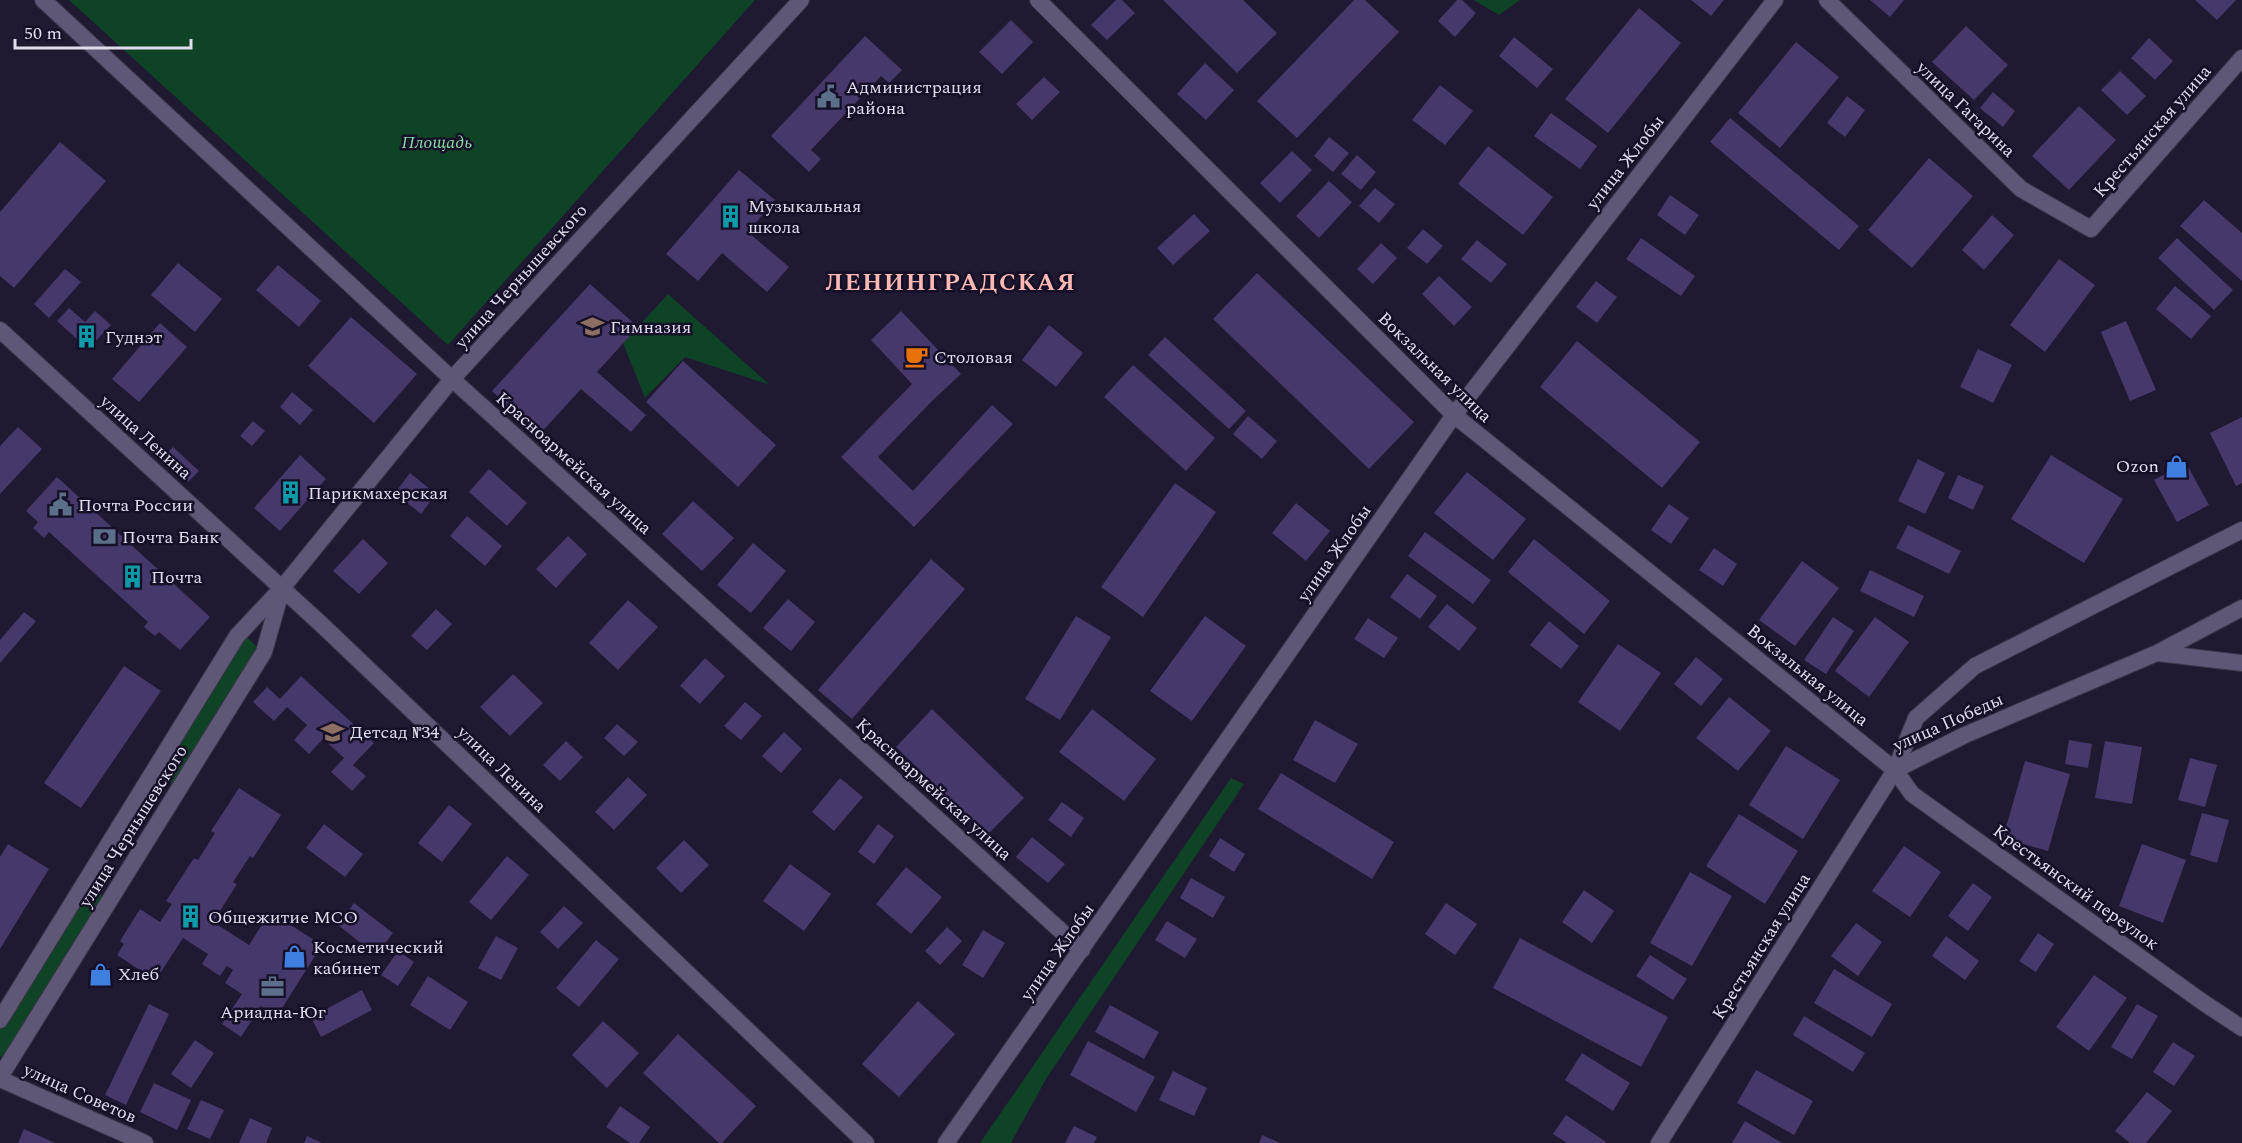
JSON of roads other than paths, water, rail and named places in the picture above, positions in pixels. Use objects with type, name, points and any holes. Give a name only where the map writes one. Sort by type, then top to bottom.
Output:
[{"type":"street","name":"Красноармейская улица","points":[[43,0],[452,379],[1082,950]]},
{"type":"street","name":"улица Чернышевского","points":[[0,1020],[237,636],[282,588],[452,379],[801,0]]},
{"type":"street","name":"Вокзальная улица","points":[[1038,0],[1454,415],[1895,770]]},
{"type":"street","name":"улица Жлобы","points":[[946,1143],[1454,415],[1775,0]]},
{"type":"street","name":"улица Гагарина","points":[[1827,0],[2021,189],[2091,229]]},
{"type":"street","name":"Крестьянская улица","points":[[2091,229],[2242,58]]},
{"type":"street","name":"улица Ленина","points":[[0,330],[282,588],[866,1143]]},
{"type":"street","name":"улица Победы","points":[[1895,770],[1916,717],[1975,666],[2242,530]]},
{"type":"street","name":"улица Чернышевского","points":[[0,1078],[264,652],[282,588]]},
{"type":"street","name":"улица Победы","points":[[1895,770],[1965,735],[2157,653],[2242,608]]},
{"type":"street","points":[[2157,653],[2242,663]]},
{"type":"street","name":"Крестьянская улица","points":[[1659,1143],[1895,770]]},
{"type":"street","name":"Крестьянский переулок","points":[[1895,770],[1912,794],[2242,1028]]},
{"type":"street","name":"улица Советов","points":[[0,1078],[145,1143]]},
{"type":"place","name":"Администрация района","points":[[828,97]]},
{"type":"place","name":"Музыкальная школа","points":[[730,216]]},
{"type":"place","name":"Гимназия","points":[[592,327]]},
{"type":"place","name":"Гуднэт","points":[[87,337]]},
{"type":"place","name":"Столовая","points":[[916,357]]},
{"type":"place","name":"Ozon","points":[[2177,466]]},
{"type":"place","name":"Парикмахерская","points":[[290,493]]},
{"type":"place","name":"Почта России","points":[[60,505]]},
{"type":"place","name":"Почта Банк","points":[[104,537]]},
{"type":"place","name":"Почта","points":[[133,577]]},
{"type":"place","name":"Детсад №34","points":[[332,732]]},
{"type":"place","name":"Общежитие МСО","points":[[190,917]]},
{"type":"place","name":"Косметический кабинет","points":[[295,957]]},
{"type":"place","name":"Хлеб","points":[[100,974]]},
{"type":"place","name":"Ариадна-Юг","points":[[273,986]]},
{"type":"district","name":"ЛЕНИНГРАДСКАЯ","points":[[951,282]]},
{"type":"park label","name":"Площадь","points":[[437,142]]}]
